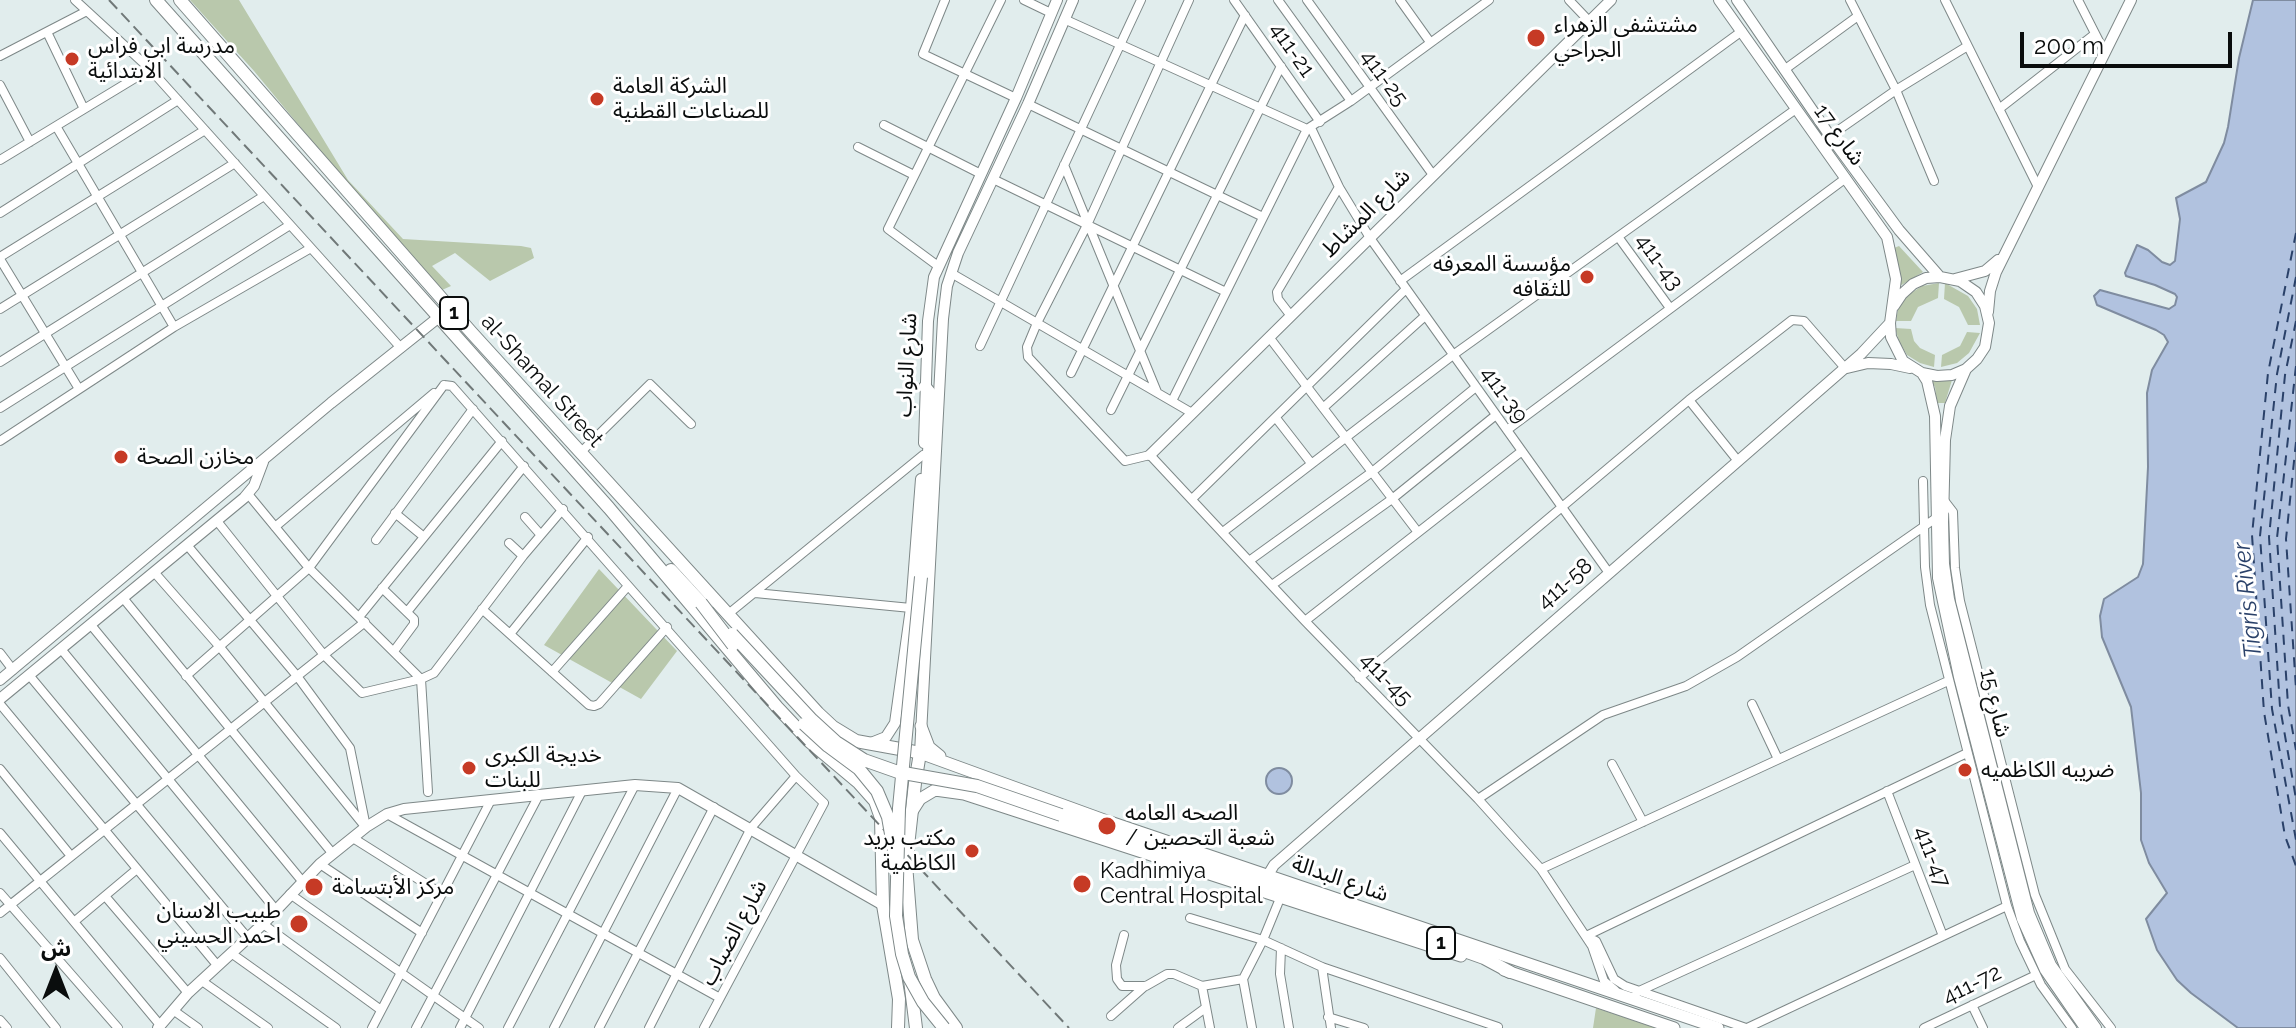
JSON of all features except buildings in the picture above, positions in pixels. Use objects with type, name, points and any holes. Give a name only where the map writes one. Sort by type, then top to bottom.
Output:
[{"type":"main road","name":"al-Shamal Street","points":[[156,0],[609,508]]},
{"type":"main road","name":"al-Shamal Street","points":[[182,2],[727,615]]},
{"type":"main road","points":[[916,1028],[909,977],[897,928],[896,862],[921,577],[932,405],[930,393],[925,387]]},
{"type":"main road","points":[[609,508],[777,707],[810,742],[859,783],[875,801],[882,829],[883,905],[899,999],[898,1028]]},
{"type":"main road","name":"1","points":[[609,508],[812,720],[836,742],[864,760],[898,772],[990,790],[1285,894],[1484,958],[1510,972]]},
{"type":"main road","points":[[698,600],[720,630],[810,730],[869,779],[884,803],[896,862]]},
{"type":"main road","name":"1","points":[[727,615],[833,727],[856,741],[907,752]]},
{"type":"main road","points":[[912,732],[951,762]]},
{"type":"main road","points":[[907,752],[915,781],[906,864],[912,940],[925,979],[945,1022]]},
{"type":"main road","name":"شارع البدالة","points":[[907,752],[951,762],[1014,789],[1621,995],[1636,996],[1718,1028]]},
{"type":"main road","name":"شارع البدالة","points":[[912,815],[914,807],[927,794],[935,790],[953,791],[1285,894]]},
{"type":"main road","points":[[1510,972],[1674,1028]]},
{"type":"main road","points":[[909,977],[923,1002],[956,1028]]},
{"type":"street","points":[[75,0],[150,69],[401,348]]},
{"type":"street","points":[[945,0],[923,54],[1016,98]]},
{"type":"street","points":[[938,266],[889,232],[1001,0]]},
{"type":"street","points":[[1024,0],[1051,13]]},
{"type":"street","name":"شارع النواب","points":[[895,723],[911,608],[931,294],[938,266],[1016,98],[1057,0]]},
{"type":"street","name":"شارع النواب","points":[[907,752],[912,732],[946,297],[951,273],[1073,0]]},
{"type":"street","points":[[980,346],[1141,0]]},
{"type":"street","points":[[1150,455],[1125,461],[1031,362],[1027,347],[1087,225],[1189,0]]},
{"type":"street","name":"411-21","points":[[1234,0],[1320,122]]},
{"type":"street","points":[[1278,0],[1351,101]]},
{"type":"street","name":"411-25","points":[[1307,0],[1433,175]]},
{"type":"street","points":[[1400,0],[1430,42]]},
{"type":"street","points":[[1172,401],[1309,129],[1489,0]]},
{"type":"street","points":[[1569,0],[1589,21]]},
{"type":"street","name":"شارع المشاط","points":[[1150,455],[1611,0]]},
{"type":"street","name":"شارع 17","points":[[1719,0],[1887,237],[1896,279],[1894,306]]},
{"type":"street","name":"شارع 17","points":[[1738,0],[1830,136],[1913,249],[1940,277]]},
{"type":"street","points":[[1850,0],[1896,90],[1934,181]]},
{"type":"street","points":[[1945,0],[2038,187]]},
{"type":"street","points":[[2078,0],[2105,53]]},
{"type":"street","points":[[1359,678],[1689,400],[1792,320],[1804,321],[1845,368],[1868,363],[1891,364],[1937,376],[1952,375],[1966,369],[1985,347],[1989,333],[1990,291],[1996,272],[2131,0]]},
{"type":"street","points":[[0,56],[85,12]]},
{"type":"street","points":[[1071,373],[1245,15]]},
{"type":"street","points":[[1784,70],[1858,16]]},
{"type":"street","points":[[1064,19],[1309,129]]},
{"type":"street","points":[[1192,499],[1308,388],[1403,285],[1742,31]]},
{"type":"street","points":[[47,32],[84,109]]},
{"type":"street","points":[[1999,109],[2095,34]]},
{"type":"street","points":[[1830,136],[1966,47]]},
{"type":"street","points":[[1111,410],[1281,66]]},
{"type":"street","points":[[0,160],[150,69]]},
{"type":"street","points":[[0,85],[30,142]]},
{"type":"street","points":[[0,213],[178,100]]},
{"type":"street","points":[[1028,104],[1263,217]]},
{"type":"street","points":[[1223,532],[1453,355],[1796,109]]},
{"type":"street","points":[[884,125],[981,174]]},
{"type":"street","points":[[56,126],[174,327]]},
{"type":"street","name":"411-39","points":[[1309,129],[1370,238],[1609,573]]},
{"type":"street","points":[[79,389],[0,258],[205,130]]},
{"type":"street","points":[[858,147],[914,175]]},
{"type":"street","points":[[0,309],[235,163]]},
{"type":"street","points":[[1064,165],[1157,392]]},
{"type":"street","points":[[1507,430],[1846,178]]},
{"type":"street","points":[[993,179],[1226,292]]},
{"type":"street","points":[[1291,316],[1278,299],[1277,292],[1339,187]]},
{"type":"street","points":[[0,362],[264,196]]},
{"type":"street","points":[[0,408],[290,225]]},
{"type":"street","name":"411-43","points":[[1619,238],[1670,308]]},
{"type":"street","points":[[0,441],[174,327],[311,248]]},
{"type":"street","points":[[1954,279],[1985,271],[2006,253]]},
{"type":"street","points":[[951,273],[1192,413]]},
{"type":"street","points":[[1918,371],[1895,350],[1890,323],[1894,306],[1913,284],[1926,278],[1954,279],[1976,292],[1988,314]]},
{"type":"street","points":[[931,294],[946,297]]},
{"type":"street","points":[[1323,408],[1425,316]]},
{"type":"street","points":[[0,680],[439,317]]},
{"type":"street","name":"411-58","points":[[1268,875],[1274,865],[1845,368],[1890,323]]},
{"type":"street","points":[[1269,337],[1417,531]]},
{"type":"street","name":"شارع 15","points":[[1966,369],[1957,385],[1948,417],[1943,499],[1947,588],[2033,926],[2058,977],[2096,1028]]},
{"type":"street","name":"شارع 15","points":[[1918,371],[1927,381],[1935,416],[1936,558],[1943,608],[2017,902],[2036,954],[2085,1028]]},
{"type":"street","points":[[580,453],[650,384],[691,424]]},
{"type":"street","points":[[186,676],[309,568],[444,385]]},
{"type":"street","points":[[275,527],[444,385],[452,386],[796,776],[751,828],[649,1028]]},
{"type":"street","points":[[1249,561],[1372,472],[1476,387]]},
{"type":"street","points":[[1689,400],[1738,461]]},
{"type":"street","points":[[376,540],[473,409]]},
{"type":"street","points":[[1272,585],[1392,499],[1496,415]]},
{"type":"street","points":[[1276,418],[1311,463]]},
{"type":"street","points":[[0,913],[324,655],[362,619],[382,588],[502,441]]},
{"type":"street","points":[[1305,621],[1522,451]]},
{"type":"street","points":[[727,615],[923,455]]},
{"type":"street","name":"411-45","points":[[1150,455],[1359,678],[1478,799],[1541,869],[1586,936]]},
{"type":"street","points":[[217,965],[0,702],[248,494],[263,461]]},
{"type":"street","points":[[407,612],[524,466]]},
{"type":"street","points":[[1923,481],[1928,592],[2007,906],[2036,975],[2054,1006],[2072,1028]]},
{"type":"street","points":[[248,494],[309,568],[421,679],[428,792]]},
{"type":"street","points":[[1943,499],[1953,512],[1958,592],[2030,881],[2058,957],[2072,980],[2111,1028]]},
{"type":"street","points":[[217,521],[324,655],[362,693],[434,673],[540,534],[563,509]]},
{"type":"street","points":[[395,513],[424,537]]},
{"type":"street","points":[[525,517],[540,534]]},
{"type":"street","points":[[1478,799],[1603,715],[1686,686],[1737,657],[1936,518]]},
{"type":"street","points":[[510,634],[588,537]]},
{"type":"street","points":[[509,543],[523,556]]},
{"type":"street","points":[[187,545],[297,676],[350,748],[366,827]]},
{"type":"street","points":[[154,572],[219,646],[366,827]]},
{"type":"street","points":[[552,672],[628,586]]},
{"type":"street","points":[[382,588],[414,619],[414,624],[394,651]]},
{"type":"street","points":[[755,593],[911,608]]},
{"type":"street","points":[[123,598],[333,854]]},
{"type":"street","points":[[482,609],[589,705],[594,706],[667,627]]},
{"type":"street","points":[[65,625],[75,637]]},
{"type":"street","points":[[91,625],[302,881]]},
{"type":"street","points":[[61,649],[276,910]]},
{"type":"street","points":[[0,653],[13,670]]},
{"type":"street","points":[[29,675],[247,937]]},
{"type":"street","points":[[1541,869],[1948,681]]},
{"type":"street","points":[[1752,704],[1778,759]]},
{"type":"street","points":[[877,745],[895,723],[912,732]]},
{"type":"street","points":[[1985,743],[1998,748]]},
{"type":"street","points":[[1586,936],[1967,753]]},
{"type":"street","points":[[1612,764],[1643,822]]},
{"type":"street","points":[[0,769],[71,856]]},
{"type":"street","name":"شارع الضباب","points":[[704,1028],[824,803],[796,776]]},
{"type":"street","points":[[0,833],[159,1026],[188,993],[263,924],[320,864],[366,827],[387,814],[404,809],[635,785],[678,788],[883,905]]},
{"type":"street","points":[[508,1028],[635,785]]},
{"type":"street","points":[[554,1028],[678,788]]},
{"type":"street","points":[[460,1028],[582,791]]},
{"type":"street","name":"411-47","points":[[1887,791],[1943,936]]},
{"type":"street","points":[[416,1028],[539,795]]},
{"type":"street","points":[[372,1028],[491,800]]},
{"type":"street","points":[[599,1028],[714,807]]},
{"type":"street","points":[[387,814],[720,998]]},
{"type":"street","points":[[1988,830],[2000,835]]},
{"type":"street","points":[[353,838],[442,894]]},
{"type":"street","points":[[320,864],[422,933]]},
{"type":"street","points":[[1636,996],[1915,865]]},
{"type":"street","points":[[75,921],[137,869]]},
{"type":"street","points":[[0,893],[118,1028]]},
{"type":"street","points":[[290,894],[479,1028]]},
{"type":"street","points":[[1252,1028],[1243,979],[1285,894]]},
{"type":"street","points":[[105,896],[188,993]]},
{"type":"street","points":[[1586,936],[1596,941],[1614,979],[1636,996],[1746,1028],[2007,906]]},
{"type":"street","points":[[1190,918],[1263,940],[1322,967],[1498,1027]]},
{"type":"street","points":[[263,924],[381,1010]]},
{"type":"street","points":[[1124,935],[1116,965],[1117,979],[1122,986],[1146,986]]},
{"type":"street","points":[[1586,936],[1597,955],[1604,981],[1621,995]]},
{"type":"street","points":[[1281,948],[1280,974],[1289,1028]]},
{"type":"street","points":[[231,953],[336,1028]]},
{"type":"street","points":[[0,958],[56,1028]]},
{"type":"street","points":[[1322,967],[1331,1028]]},
{"type":"street","points":[[1111,1016],[1146,986],[1167,974],[1202,986],[1243,979]]},
{"type":"street","name":"411-72","points":[[1924,1028],[2036,975]]},
{"type":"street","points":[[202,981],[268,1028]]},
{"type":"street","points":[[1202,986],[1210,1028]]},
{"type":"street","points":[[1972,1005],[1983,1028]]},
{"type":"street","points":[[1178,1028],[1204,1009]]},
{"type":"street","points":[[173,1010],[197,1028]]},
{"type":"street","points":[[1328,1017],[1364,1028]]},
{"type":"street","points":[[0,1020],[7,1028]]},
{"type":"green space","points":[[190,0],[239,0],[348,180],[403,239],[521,246],[531,248],[534,258],[490,281],[455,253],[432,266],[451,286],[442,290]]},
{"type":"green space","points":[[1899,246],[1923,272],[1900,286],[1894,248]]},
{"type":"green space","points":[[1939,283],[1938,298],[1918,307],[1911,321],[1896,321],[1898,309],[1908,295],[1922,286]]},
{"type":"green space","points":[[1945,283],[1968,296],[1977,309],[1980,325],[1968,325],[1959,307],[1944,299]]},
{"type":"green space","points":[[1895,328],[1911,329],[1914,341],[1920,348],[1935,355],[1934,367],[1907,355]]},
{"type":"green space","points":[[1967,332],[1980,333],[1969,353],[1957,363],[1941,367],[1942,355],[1960,346]]},
{"type":"green space","points":[[1931,380],[1952,380],[1945,403],[1937,403]]},
{"type":"green space","points":[[599,569],[677,651],[641,699],[544,645]]},
{"type":"green space","points":[[1596,1008],[1656,1028],[1593,1028]]},
{"type":"water","name":"Tigris River","points":[[2253,0],[2296,0],[2296,1028],[2238,1028],[2177,980],[2157,950],[2146,919],[2167,893],[2149,863],[2141,840],[2141,793],[2131,707],[2102,637],[2100,616],[2104,599],[2138,577],[2143,564],[2148,467],[2147,393],[2152,370],[2168,342],[2156,330],[2097,305],[2094,296],[2100,290],[2169,309],[2175,305],[2175,294],[2125,273],[2137,245],[2162,262],[2170,265],[2175,261],[2180,219],[2176,198],[2206,182],[2224,143]]},
{"type":"water","points":[[1279,768],[1288,772],[1292,781],[1288,790],[1279,794],[1270,790],[1266,781],[1270,772]]},
{"type":"ferry route","points":[[2296,233],[2268,373],[2252,535],[2264,712],[2285,836],[2296,866]]},
{"type":"ferry route","points":[[2296,277],[2277,374],[2260,536],[2272,709],[2296,840]]},
{"type":"ferry route","points":[[2296,321],[2285,375],[2269,537],[2280,707],[2296,799]]},
{"type":"ferry route","points":[[2296,366],[2277,538],[2288,705],[2296,750]]},
{"type":"ferry route","points":[[2296,442],[2286,539],[2296,688]]},
{"type":"railway","points":[[109,0],[1069,1028]]},
{"type":"place","name":"مشتشفى الزهراء الجراحي","points":[[1536,38]]},
{"type":"place","name":"مدرسة ابي فراس الابتدائية","points":[[72,59]]},
{"type":"place","name":"الشركة العامة للصناعات القطنية","points":[[597,99]]},
{"type":"place","name":"مؤسسة المعرفه للثقافه","points":[[1587,277]]},
{"type":"place","name":"مخازن الصحة","points":[[121,457]]},
{"type":"place","name":"خديجة الكبرى للبنات","points":[[469,768]]},
{"type":"place","name":"ضريبه الكاظميه","points":[[1965,770]]},
{"type":"place","name":"الصحه العامه / شعبة التحصين","points":[[1107,826]]},
{"type":"place","name":"مكتب بريد الكاظمية","points":[[972,851]]},
{"type":"place","name":"Kadhimiya Central Hospital","points":[[1082,884]]},
{"type":"place","name":"مركز الأبتسامة","points":[[314,887]]},
{"type":"place","name":"طبيب الاسنان احمد الحسيني","points":[[299,924]]}]
